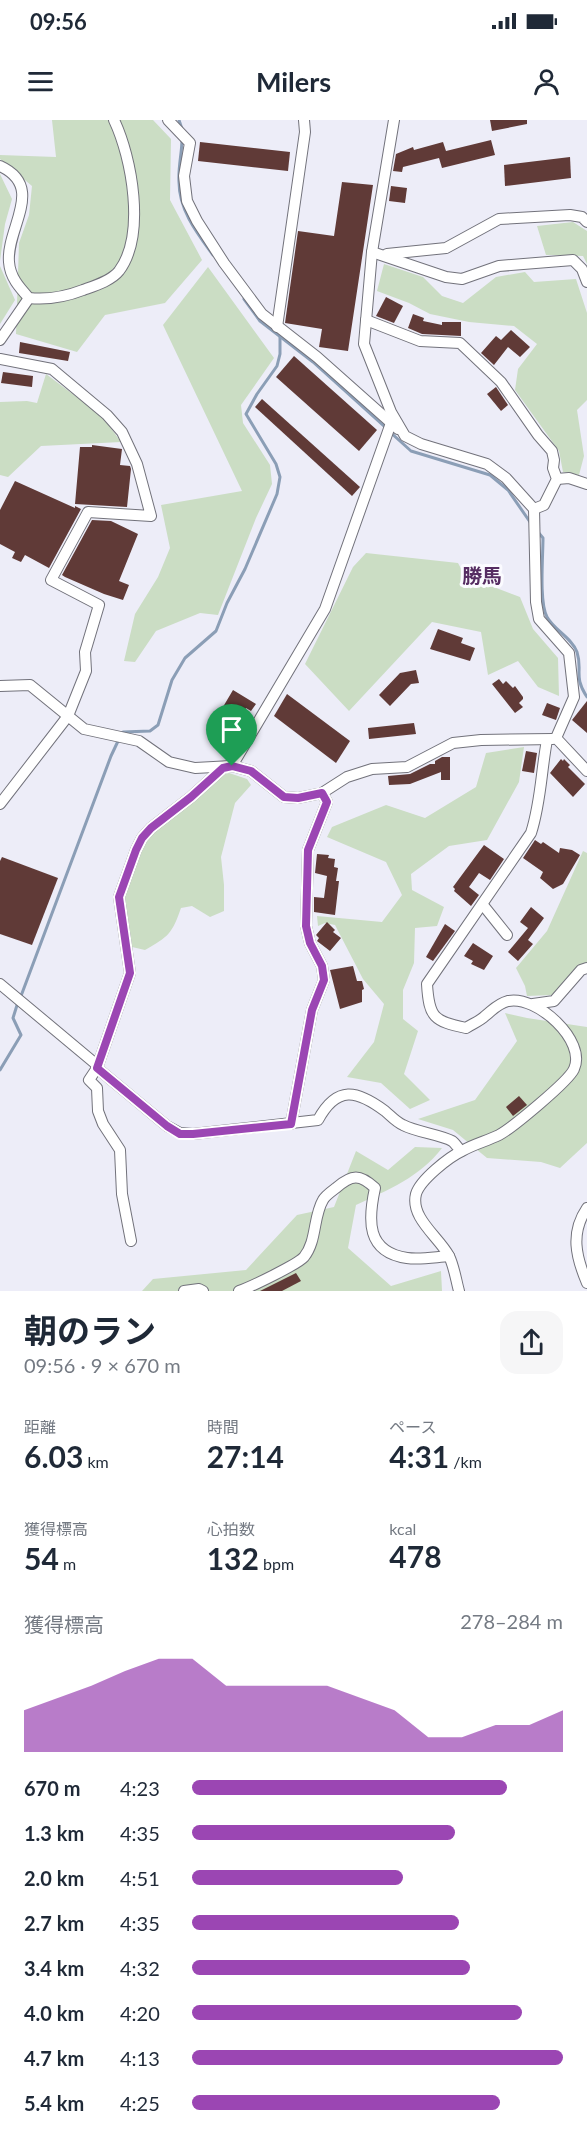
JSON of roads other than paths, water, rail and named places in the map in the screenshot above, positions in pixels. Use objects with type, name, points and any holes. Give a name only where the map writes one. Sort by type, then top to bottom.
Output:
[{"type":"street","points":[[0,166],[12,172],[20,185],[22,198],[20,217],[10,245],[9,263],[14,279],[29,298],[46,300],[99,285],[118,272],[128,254],[134,222],[131,175],[114,120]]},
{"type":"street","points":[[168,120],[190,143],[184,176],[187,201],[197,221],[262,314],[317,357],[405,436],[421,444],[487,464],[506,478],[534,509],[537,610],[539,618],[569,653],[574,697],[551,739],[541,772],[539,808],[531,833],[428,984],[428,1002],[432,1016],[442,1023],[466,1028],[485,1016],[495,1006],[509,1001],[533,1004],[556,1020],[573,1047],[577,1061],[573,1072],[551,1093],[501,1134],[461,1151],[423,1181],[416,1194],[417,1212],[449,1256],[459,1291]]},
{"type":"street","points":[[277,327],[305,132],[304,120]]},
{"type":"street","points":[[394,120],[372,252],[364,344],[391,412],[405,436]]},
{"type":"street","points":[[384,254],[446,248],[499,219],[570,215],[587,222]]},
{"type":"street","points":[[372,252],[384,254],[447,277],[462,279],[499,266],[573,260],[582,269],[587,282]]},
{"type":"street","points":[[0,340],[29,298]]},
{"type":"street","points":[[366,320],[420,341],[460,344],[501,382],[552,451],[553,468],[557,479],[544,505],[534,509]]},
{"type":"street","points":[[0,359],[52,369],[107,414],[122,432],[137,464],[151,516],[88,512],[51,580],[99,605],[85,652],[86,670],[68,716],[0,804]]},
{"type":"street","points":[[131,1241],[122,1194],[120,1150],[102,1124],[98,1110],[97,1088],[89,1080],[97,1066],[130,973],[119,897],[142,838],[151,828],[228,767],[325,609],[391,423]]},
{"type":"street","points":[[557,479],[569,478],[587,484]]},
{"type":"street","points":[[0,686],[30,685],[84,729],[139,741],[169,762],[195,768],[228,767],[251,771],[284,797],[298,798],[322,793],[347,777],[372,769],[407,767],[453,743],[482,740],[551,739],[587,771]]},
{"type":"street","points":[[291,1124],[312,1010],[324,980],[322,966],[310,943],[306,926],[308,850],[327,802],[322,793]]},
{"type":"street","points":[[483,905],[507,935]]},
{"type":"street","points":[[533,1004],[554,1001],[581,970],[587,968]]},
{"type":"street","points":[[0,984],[167,1126],[180,1134],[318,1120],[333,1100],[352,1094],[364,1096],[400,1124],[452,1141],[461,1151]]},
{"type":"street","points":[[239,1291],[297,1264],[305,1256],[323,1200],[346,1179],[354,1176],[375,1188],[370,1227],[381,1247],[391,1255],[409,1258],[449,1256]]},
{"type":"street","points":[[587,1208],[577,1226],[577,1260],[587,1283]]},
{"type":"street","points":[[184,1291],[199,1289],[203,1291]]},
{"type":"waterway","points":[[179,120],[182,129]]},
{"type":"waterway","points":[[182,139],[179,176],[182,202],[190,221],[213,255]]},
{"type":"waterway","points":[[244,299],[260,321],[313,362],[385,427]]},
{"type":"waterway","points":[[122,733],[150,731],[158,725],[172,680],[185,658],[216,631],[277,494],[280,477],[276,464],[246,414],[277,366],[280,336]]},
{"type":"waterway","points":[[390,432],[411,451],[490,475],[508,490],[530,522]]},
{"type":"waterway","points":[[538,532],[543,538],[542,590],[547,617],[575,647],[579,659],[580,684],[587,697]]},
{"type":"waterway","points":[[21,996],[119,739]]},
{"type":"waterway","points":[[0,1070],[21,1035],[13,1018],[18,1002]]},
{"type":"district","name":"勝馬","points":[[482,576]]}]
